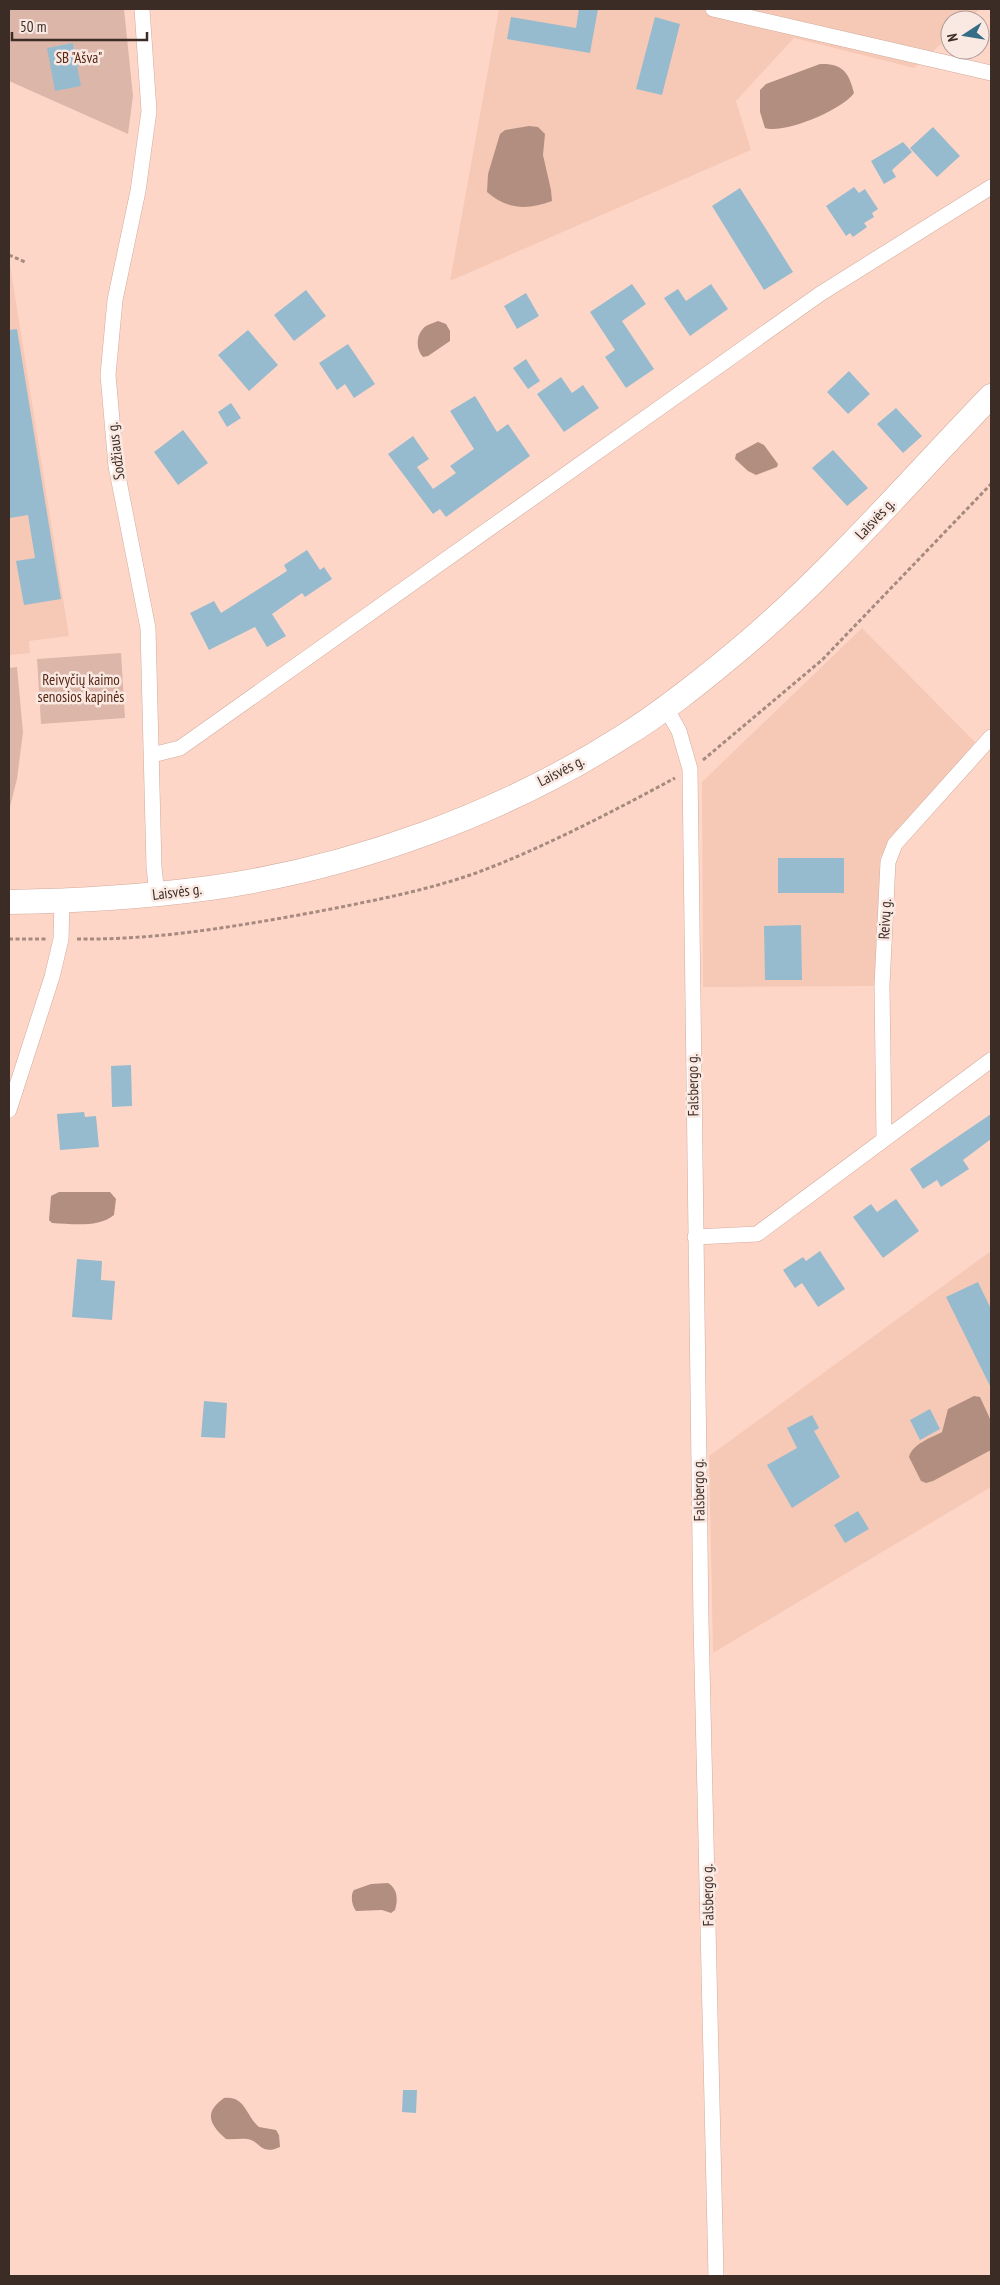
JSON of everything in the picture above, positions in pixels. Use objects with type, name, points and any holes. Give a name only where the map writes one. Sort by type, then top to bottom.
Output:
[{"type":"main road","name":"Laisvės g.","points":[[9,902],[62,901],[157,895],[274,876],[368,852],[423,834],[489,807],[581,762],[666,708],[736,653],[790,605],[852,544],[991,396]]},
{"type":"street","name":"Sodžiaus g.","points":[[142,9],[149,111],[138,191],[115,300],[108,375],[116,466],[148,628],[154,867],[157,895]]},
{"type":"street","points":[[713,9],[991,73]]},
{"type":"street","points":[[152,754],[180,748],[820,294],[991,186]]},
{"type":"street","name":"Falsbergo g.","points":[[666,708],[679,731],[690,769],[695,1237],[716,2276]]},
{"type":"street","name":"Reivų g.","points":[[884,1139],[882,985],[888,862],[895,844],[991,737]]},
{"type":"street","points":[[9,1110],[52,977],[61,939],[62,901]]},
{"type":"street","points":[[695,1237],[757,1234],[991,1060]]},
{"type":"path","points":[[9,255],[25,262]]},
{"type":"shaded area","points":[[499,9],[980,9],[940,10],[940,45],[914,68],[794,38],[736,101],[751,150],[450,281]]},
{"type":"shaded area","points":[[820,64],[834,65],[847,74],[854,93],[848,100],[826,113],[799,124],[774,129],[765,128],[760,112],[760,90],[766,84]]},
{"type":"shaded area","points":[[529,126],[538,127],[545,134],[543,155],[552,201],[535,206],[518,207],[502,202],[487,192],[488,174],[500,134],[505,130]]},
{"type":"shaded area","points":[[9,258],[69,636],[29,641],[30,653],[9,655]]},
{"type":"shaded area","points":[[438,321],[446,324],[450,331],[450,341],[428,356],[423,357],[418,346],[420,333],[426,326]]},
{"type":"shaded area","points":[[758,442],[764,445],[778,464],[777,467],[756,475],[748,471],[735,459],[736,454]]},
{"type":"shaded area","points":[[862,628],[975,742],[880,857],[875,986],[703,987],[702,782]]},
{"type":"shaded area","points":[[59,1192],[110,1192],[116,1199],[114,1215],[93,1224],[52,1223],[49,1220],[51,1196]]},
{"type":"shaded area","points":[[991,1251],[991,1487],[713,1653],[709,1456]]},
{"type":"shaded area","points":[[974,1396],[980,1397],[991,1421],[991,1450],[933,1481],[926,1483],[921,1481],[909,1457],[911,1452],[922,1442],[942,1432],[948,1409]]},
{"type":"shaded area","points":[[388,1883],[394,1888],[396,1895],[395,1910],[391,1913],[382,1910],[356,1911],[352,1900],[354,1890],[371,1884]]},
{"type":"shaded area","points":[[224,2098],[231,2098],[241,2103],[259,2127],[276,2130],[279,2135],[280,2147],[268,2150],[252,2140],[226,2139],[216,2129],[211,2119],[213,2109]]},
{"type":"green space","name":"SB \"Ašva\"","points":[[9,9],[124,9],[133,96],[128,134],[9,81]]},
{"type":"green space","name":"Reivyčių kaimo senosios kapinės","points":[[121,653],[125,718],[41,724],[37,659]]},
{"type":"green space","points":[[17,667],[23,732],[17,779],[9,811],[9,668]]},
{"type":"building","points":[[579,9],[598,9],[590,53],[507,39],[511,17],[576,28]]},
{"type":"building","points":[[655,17],[680,24],[662,95],[636,89]]},
{"type":"building","points":[[73,43],[74,50],[78,49],[81,65],[77,66],[81,86],[55,91],[47,48]]},
{"type":"building","points":[[933,127],[960,156],[937,177],[910,148]]},
{"type":"building","points":[[903,142],[912,152],[892,170],[896,177],[884,184],[871,161]]},
{"type":"building","points":[[854,187],[859,193],[865,189],[878,209],[872,213],[874,217],[864,223],[867,227],[853,237],[850,233],[846,236],[826,206]]},
{"type":"building","points":[[740,188],[793,272],[764,290],[712,206]]},
{"type":"building","points":[[632,284],[646,304],[622,321],[654,369],[626,388],[605,357],[615,350],[590,312]]},
{"type":"building","points":[[711,284],[728,309],[690,336],[664,298],[678,289],[686,301]]},
{"type":"building","points":[[306,290],[326,316],[294,341],[274,315]]},
{"type":"building","points":[[526,293],[539,316],[517,329],[504,306]]},
{"type":"building","points":[[17,329],[61,599],[24,605],[16,561],[35,558],[28,515],[10,518],[9,508],[9,330]]},
{"type":"building","points":[[248,330],[278,365],[249,391],[218,355]]},
{"type":"building","points":[[348,344],[375,384],[354,398],[345,384],[337,390],[319,363]]},
{"type":"building","points":[[526,359],[540,381],[528,389],[513,368]]},
{"type":"building","points":[[849,371],[870,394],[848,414],[827,392]]},
{"type":"building","points":[[561,377],[572,393],[583,385],[599,408],[564,432],[537,394]]},
{"type":"building","points":[[475,396],[497,432],[508,424],[530,456],[446,517],[440,509],[433,514],[388,454],[413,436],[429,459],[417,467],[433,489],[456,473],[450,466],[474,449],[450,411]]},
{"type":"building","points":[[231,403],[241,418],[227,427],[218,412]]},
{"type":"building","points":[[896,408],[922,436],[903,453],[877,424]]},
{"type":"building","points":[[183,430],[208,463],[178,485],[154,452]]},
{"type":"building","points":[[833,450],[868,488],[847,506],[812,468]]},
{"type":"building","points":[[307,550],[320,570],[324,567],[332,579],[305,597],[302,593],[272,614],[286,636],[267,647],[255,627],[209,650],[190,613],[214,601],[221,613],[287,571],[284,565]]},
{"type":"building","points":[[778,858],[844,858],[844,893],[778,893]]},
{"type":"building","points":[[801,925],[802,980],[765,980],[764,926]]},
{"type":"building","points":[[131,1065],[132,1106],[112,1107],[111,1066]]},
{"type":"building","points":[[84,1112],[85,1117],[96,1116],[99,1147],[60,1150],[57,1114]]},
{"type":"building","points":[[991,1114],[991,1139],[963,1160],[969,1169],[941,1187],[937,1180],[923,1189],[910,1169]]},
{"type":"building","points":[[896,1199],[919,1231],[883,1258],[853,1217],[871,1204],[877,1212]]},
{"type":"building","points":[[820,1251],[845,1289],[818,1307],[802,1283],[795,1288],[783,1270],[803,1257],[806,1261]]},
{"type":"building","points":[[77,1259],[102,1261],[101,1280],[115,1281],[112,1320],[72,1317]]},
{"type":"building","points":[[978,1282],[991,1309],[991,1388],[946,1297]]},
{"type":"building","points":[[204,1401],[227,1403],[225,1438],[201,1437]]},
{"type":"building","points":[[930,1409],[940,1429],[920,1440],[910,1420]]},
{"type":"building","points":[[812,1415],[819,1428],[814,1431],[840,1477],[792,1508],[767,1465],[797,1448],[787,1428]]},
{"type":"building","points":[[858,1511],[869,1529],[845,1543],[834,1525]]},
{"type":"building","points":[[403,2090],[417,2090],[416,2113],[402,2112]]}]
